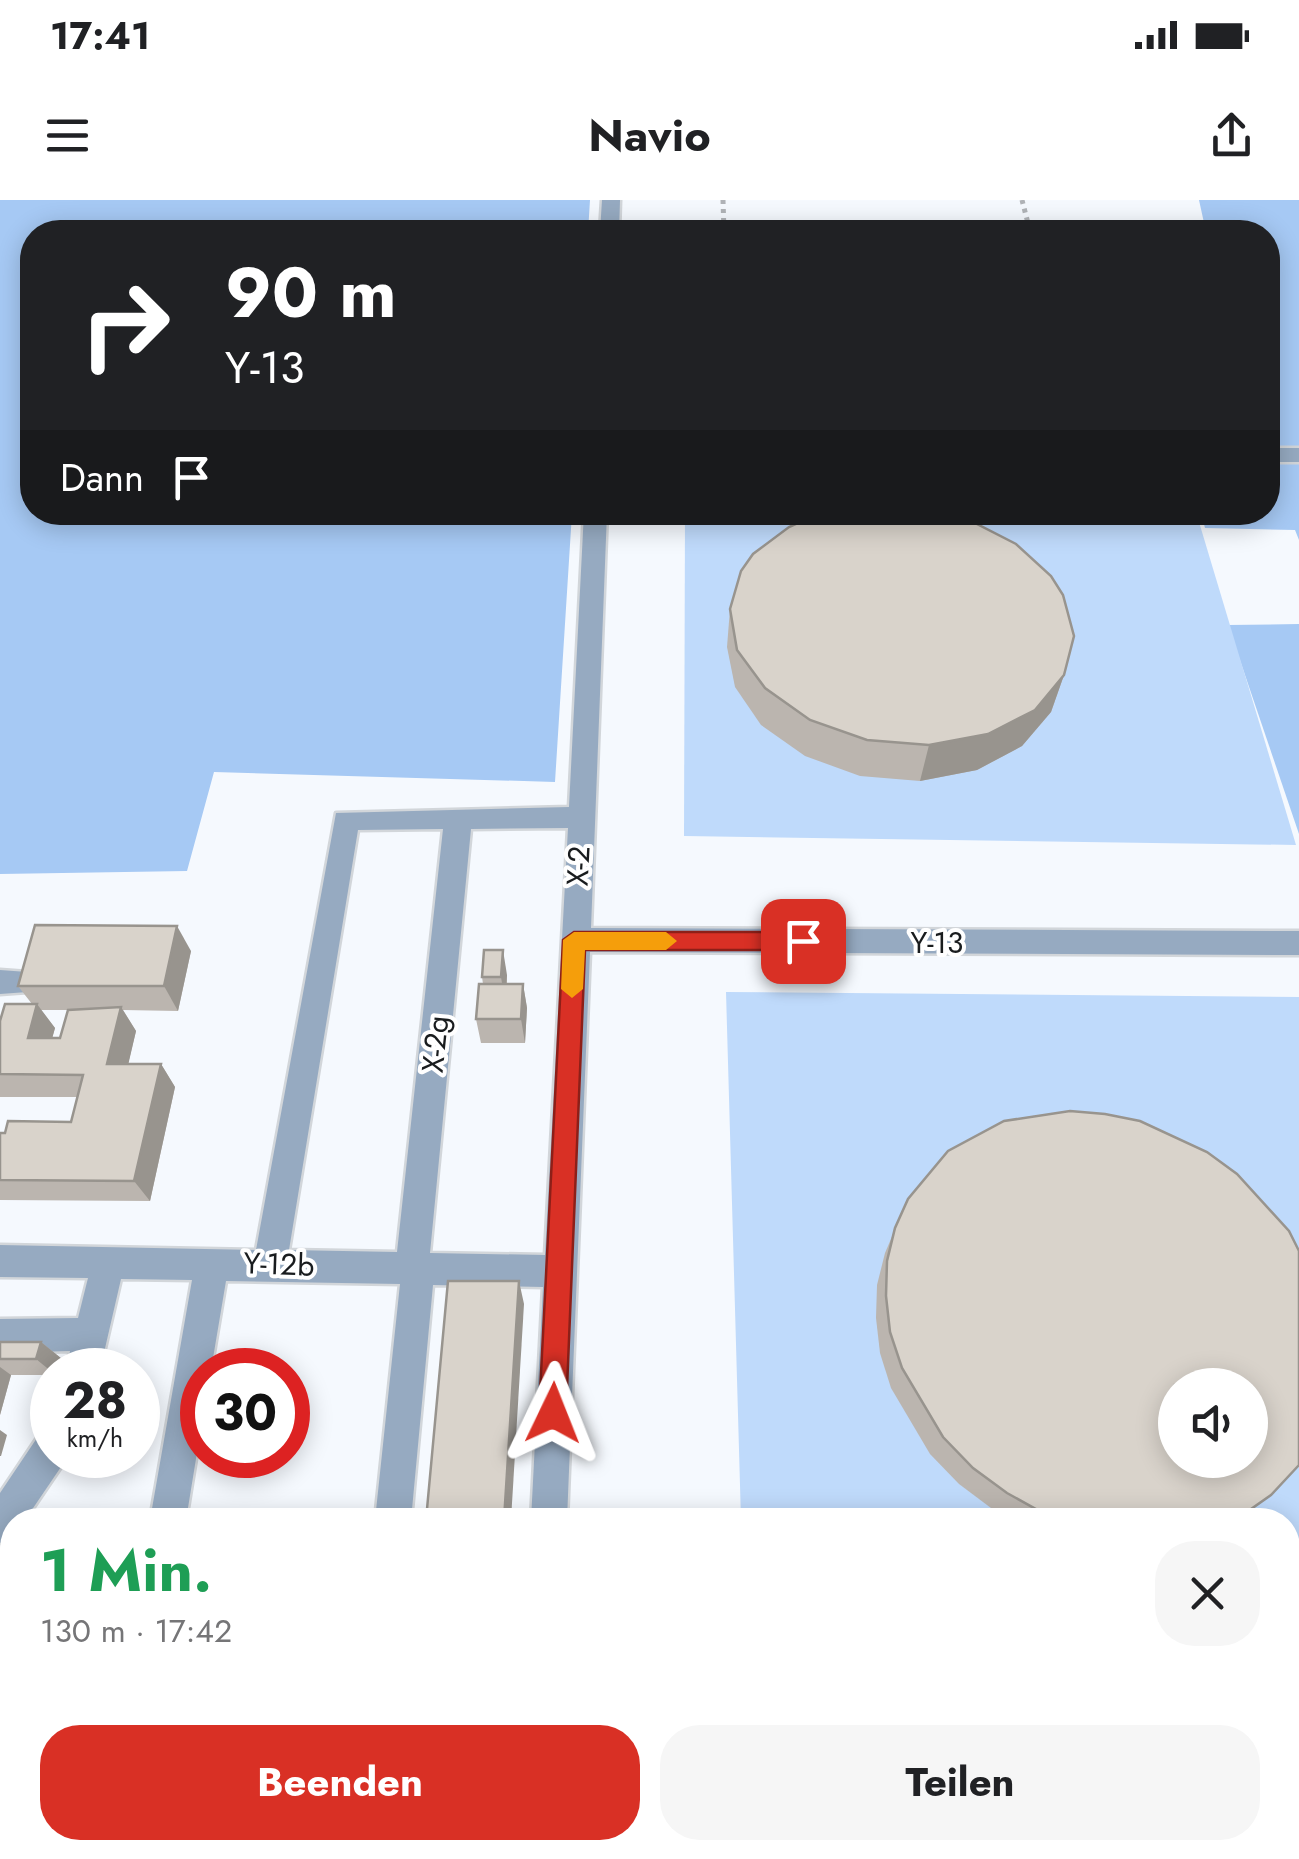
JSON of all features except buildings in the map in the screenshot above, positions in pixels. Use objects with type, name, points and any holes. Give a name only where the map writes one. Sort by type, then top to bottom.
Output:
[{"type":"street","name":"X-2","points":[[548,1508],[595,525]]},
{"type":"street","points":[[270,1263],[346,820],[580,816]]},
{"type":"street","name":"X-2g","points":[[393,1508],[458,820]]},
{"type":"street","name":"Y-13","points":[[574,940],[1299,944]]},
{"type":"street","points":[[0,982],[30,982]]},
{"type":"street","name":"Y-12b","points":[[0,1260],[558,1271]]},
{"type":"street","points":[[88,1348],[108,1262]]},
{"type":"street","points":[[170,1508],[212,1263]]},
{"type":"street","points":[[0,1336],[92,1334]]},
{"type":"street","points":[[11,1508],[32,1478]]},
{"type":"shaded area","points":[[0,200],[590,200],[589,220],[20,220],[20,525],[571,525],[555,782],[214,772],[187,871],[0,874]]},
{"type":"shaded area","points":[[1199,200],[1299,200],[1299,540],[1295,530],[1205,528],[1204,525],[1280,525],[1280,220],[1203,220]]},
{"type":"shaded area","points":[[685,525],[1200,525],[1296,845],[684,836]]},
{"type":"shaded area","points":[[1299,624],[1299,834],[1228,625]]},
{"type":"shaded area","points":[[726,992],[1299,997],[1299,1508],[741,1508]]},
{"type":"slow traffic","points":[[572,989],[574,940],[666,941]]},
{"type":"route","points":[[553,1413],[574,940],[803,941]]}]
